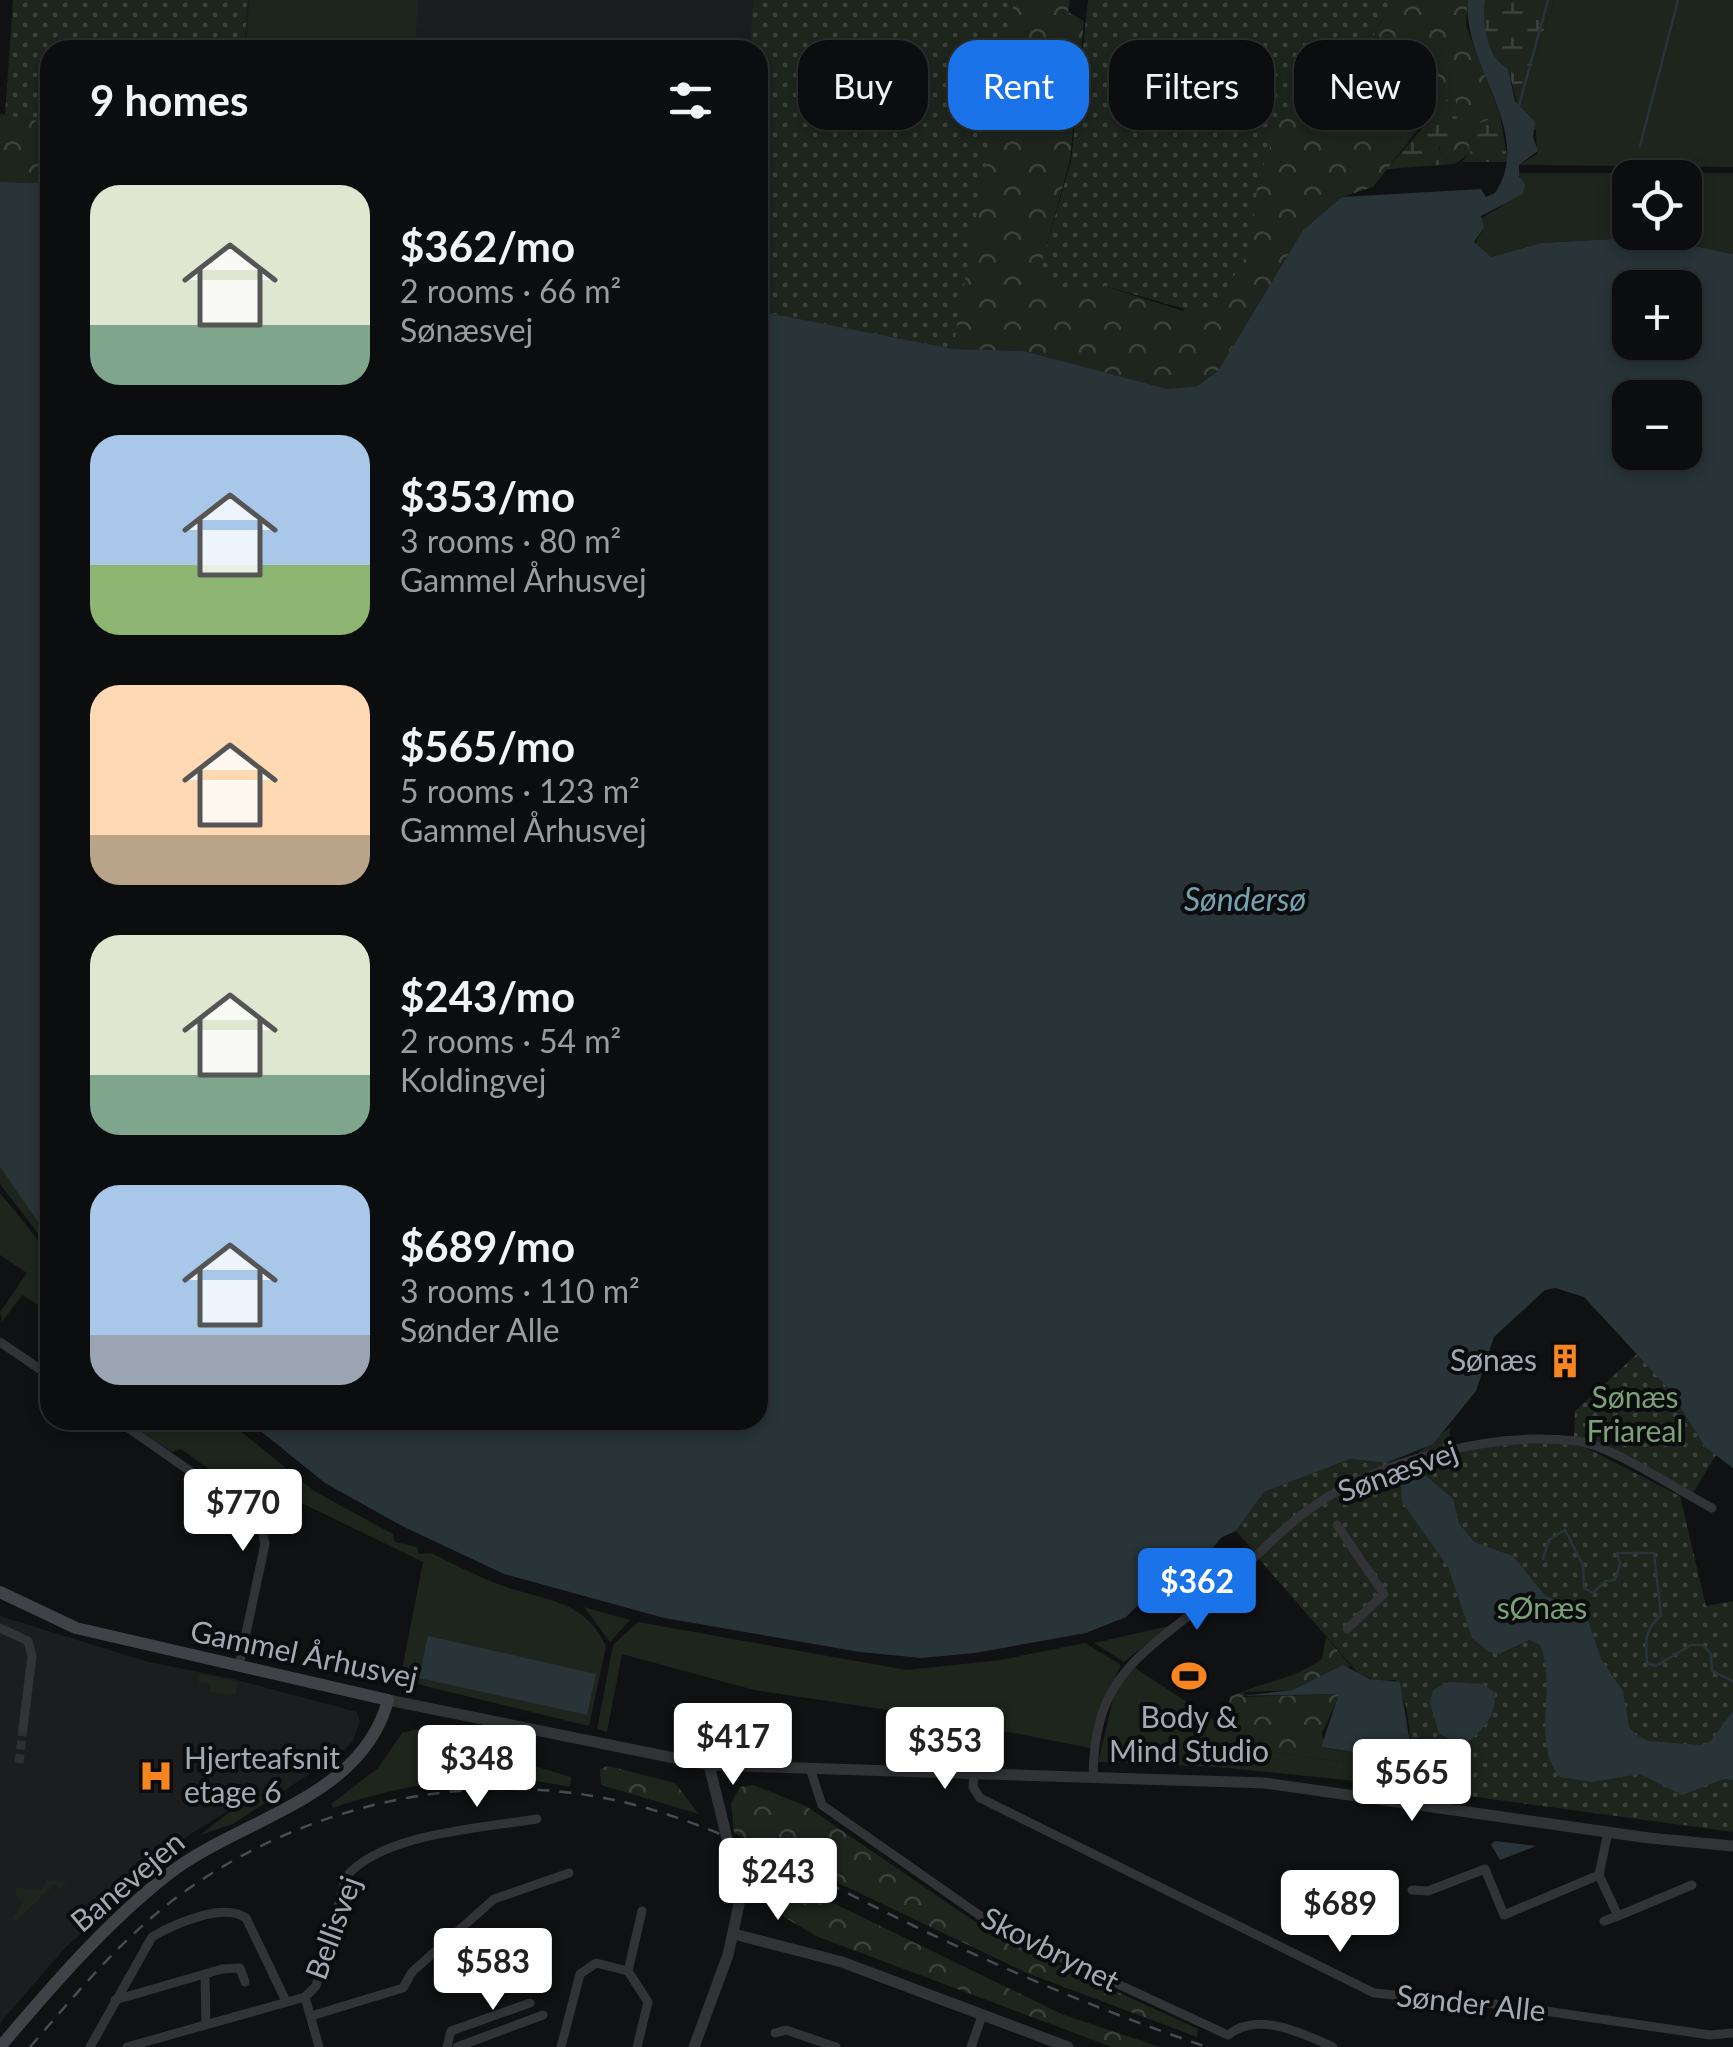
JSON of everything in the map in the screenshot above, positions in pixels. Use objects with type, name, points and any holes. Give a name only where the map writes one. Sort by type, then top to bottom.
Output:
[{"type":"main road","name":"Gammel Århusvej","points":[[0,1592],[76,1628],[388,1700]]},
{"type":"main road","name":"Banevejen","points":[[0,2047],[64,1972],[170,1873],[352,1766],[382,1721],[388,1700]]},
{"type":"street","points":[[0,1342],[40,1369]]},
{"type":"street","points":[[132,1430],[253,1511],[264,1530],[239,1666]]},
{"type":"street","name":"Sønæsvej","points":[[1092,1777],[1099,1728],[1126,1666],[1207,1602],[1290,1524],[1351,1484],[1447,1451],[1511,1440],[1574,1440],[1598,1448],[1712,1508]]},
{"type":"street","points":[[1337,1525],[1384,1594],[1347,1629]]},
{"type":"street","points":[[0,1628],[19,1633],[28,1641],[32,1656],[23,1728]]},
{"type":"street","name":"Gammel Århusvej","points":[[388,1700],[709,1765],[974,1772],[1322,1789],[1608,1832],[1733,1846]]},
{"type":"street","points":[[694,2047],[734,1934],[740,1895],[709,1765]]},
{"type":"street","name":"Skovbrynet","points":[[810,1768],[822,1806],[998,1929],[1035,1949],[1228,2035],[1238,2027],[1267,2025],[1332,2047]]},
{"type":"street","name":"Sønder Alle","points":[[974,1772],[974,1787],[980,1798],[1374,1993],[1504,2004],[1710,2035],[1731,2033]]},
{"type":"street","name":"Bellisvej","points":[[305,1997],[316,1986],[346,1876],[368,1856],[422,1839],[537,1819]]},
{"type":"street","points":[[1608,1832],[1599,1874],[1618,1916]]},
{"type":"street","points":[[1412,1890],[1428,1892],[1486,1869],[1504,1915],[1599,1874]]},
{"type":"street","points":[[311,2016],[403,1988],[412,1972],[494,1898],[570,1873]]},
{"type":"street","points":[[1604,1921],[1692,1885]]},
{"type":"street","points":[[90,2047],[152,1937],[168,1928],[228,1911],[246,1918],[286,2001]]},
{"type":"street","points":[[637,2047],[648,2002],[628,1970],[642,1911]]},
{"type":"street","points":[[734,1934],[812,1952],[1061,2046]]},
{"type":"street","points":[[562,2047],[580,1974],[596,1963],[628,1970]]},
{"type":"street","points":[[114,2000],[240,1968],[245,1982]]},
{"type":"street","points":[[205,1974],[206,2024]]},
{"type":"street","points":[[128,2047],[305,1997],[319,2047]]},
{"type":"street","points":[[447,2047],[451,2031],[530,2003]]},
{"type":"street","points":[[456,2047],[544,2015]]},
{"type":"street","points":[[971,2047],[982,2016]]},
{"type":"street","points":[[1731,2033],[1733,2018]]},
{"type":"street","points":[[775,2033],[786,2030],[836,2047]]},
{"type":"street","points":[[179,2047],[180,2032]]},
{"type":"shaded area","points":[[247,0],[753,0],[751,40],[245,40]]},
{"type":"shaded area","points":[[0,1616],[145,1661],[233,1679],[357,1712],[360,1721],[353,1741],[340,1754],[291,1786],[241,1803],[189,1835],[65,1948],[0,2023]]},
{"type":"green space","points":[[13,0],[247,0],[245,40],[40,40],[40,121],[5,115]]},
{"type":"green space","points":[[249,0],[418,0],[416,40],[247,40]]},
{"type":"green space","points":[[753,0],[1070,0],[1068,12],[1084,21],[1082,40],[948,40],[948,130],[1073,130],[1070,160],[1043,258],[1104,286],[1183,311],[1262,131],[1274,130],[1274,123],[1294,111],[1294,130],[1417,130],[1373,187],[1342,197],[1303,230],[1218,371],[1197,386],[1168,389],[1024,351],[953,349],[768,313],[768,40],[751,40]]},
{"type":"green space","points":[[753,0],[1014,0],[1007,40],[948,40],[948,130],[991,130],[953,349],[768,313],[768,40],[751,40]]},
{"type":"green space","points":[[1088,0],[1393,0],[1371,40],[1294,40],[1294,112],[1274,125],[1274,40],[1109,40],[1109,130],[1268,130],[1270,150],[1258,178],[1250,250],[1209,316],[1105,286],[1087,295],[1043,282],[1043,258],[1071,161],[1074,130],[1089,130],[1089,40],[1084,40]]},
{"type":"green space","points":[[1393,0],[1468,0],[1466,26],[1500,115],[1475,128],[1470,137],[1470,153],[1455,164],[1441,155],[1436,127],[1436,40],[1371,40]]},
{"type":"green space","points":[[1485,0],[1554,0],[1518,106],[1508,69],[1490,48]]},
{"type":"green space","points":[[1554,0],[1733,0],[1733,167],[1702,167],[1702,160],[1612,160],[1612,166],[1519,165],[1537,154],[1536,131],[1518,106]]},
{"type":"green space","points":[[1449,97],[1456,101],[1457,130],[1439,148],[1441,155],[1455,164],[1387,169],[1421,130],[1436,130],[1436,112]]},
{"type":"green space","points":[[0,114],[40,121],[40,183],[0,182]]},
{"type":"green space","points":[[1500,115],[1508,162],[1462,162],[1470,153],[1470,137],[1475,127]]},
{"type":"green space","points":[[1518,173],[1612,173],[1612,239],[1541,243],[1491,257],[1474,245],[1484,228],[1480,219],[1503,205],[1522,180]]},
{"type":"green space","points":[[1702,173],[1733,173],[1733,254],[1702,248]]},
{"type":"green space","points":[[0,1167],[40,1225],[40,1236],[0,1184]]},
{"type":"green space","points":[[0,1193],[40,1244],[40,1306],[22,1295],[2,1322],[0,1312],[27,1273],[0,1255]]},
{"type":"green space","name":"sØnæs","points":[[1639,1352],[1673,1395],[1705,1447],[1716,1455],[1693,1493],[1574,1437],[1575,1411]]},
{"type":"green space","name":"sØnæs","points":[[1450,1427],[1450,1447],[1338,1487],[1254,1551],[1236,1531],[1264,1492],[1350,1459],[1386,1463],[1417,1454]]},
{"type":"green space","points":[[239,1430],[314,1491],[393,1534],[395,1542],[417,1547],[419,1554],[431,1553],[495,1583],[573,1609],[596,1630],[606,1646],[589,1726],[400,1680],[423,1562],[279,1492],[264,1509],[181,1449],[172,1452],[143,1433]]},
{"type":"green space","name":"sØnæs","points":[[1510,1443],[1577,1443],[1680,1496],[1706,1606],[1733,1601],[1733,1832],[1375,1783],[1412,1746],[1406,1706],[1395,1680],[1379,1681],[1359,1674],[1259,1559],[1310,1511],[1373,1478],[1442,1456]]},
{"type":"green space","points":[[584,1607],[630,1620],[610,1642]]},
{"type":"green space","points":[[638,1622],[907,1670],[1000,1660],[1085,1643],[1121,1665],[1107,1693],[1090,1748],[921,1715],[754,1690],[622,1654],[607,1732],[597,1729],[613,1645]]},
{"type":"green space","points":[[1169,1626],[1124,1662],[1094,1643]]},
{"type":"green space","points":[[1326,1637],[1351,1666],[1294,1690],[1245,1692],[1243,1697],[1340,1694],[1322,1733],[1324,1748],[1351,1752],[1410,1743],[1409,1728],[1412,1746],[1388,1769],[1272,1752],[1226,1728],[1230,1697],[1322,1659]]},
{"type":"green space","points":[[1131,1665],[1226,1728],[1272,1752],[1388,1769],[1375,1783],[1217,1767],[1098,1762],[1115,1691]]},
{"type":"green space","points":[[199,1674],[238,1682],[236,1695],[210,1692],[210,1684],[199,1683]]},
{"type":"green space","points":[[421,1728],[452,1734],[452,1758],[473,1763],[528,1764],[571,1777],[570,1787],[511,1779],[450,1781],[391,1791],[333,1808],[331,1804],[378,1768],[402,1733]]},
{"type":"green space","points":[[608,1766],[675,1783],[699,1814],[601,1785],[600,1769]]},
{"type":"green space","points":[[753,1785],[806,1806],[996,1936],[1198,2029],[1197,2037],[1027,1973],[734,1833],[731,1803],[740,1787]]},
{"type":"green space","points":[[291,1786],[233,1824],[200,1835],[241,1803]]},
{"type":"green space","points":[[763,1869],[1064,2015],[1160,2047],[1112,2047],[816,1936],[784,1917],[755,1876]]},
{"type":"green space","points":[[46,1880],[67,1882],[60,1889],[55,1884],[16,1921],[12,1918],[23,1902],[15,1895],[17,1887],[42,1891]]},
{"type":"water","name":"Søndersø","points":[[1468,0],[1485,0],[1485,29],[1490,48],[1508,69],[1515,101],[1535,122],[1533,137],[1538,151],[1519,165],[1519,176],[1525,184],[1523,194],[1481,216],[1484,228],[1474,242],[1491,257],[1541,243],[1612,239],[1612,250],[1702,248],[1733,254],[1733,1468],[1705,1447],[1669,1389],[1584,1297],[1555,1288],[1545,1290],[1494,1337],[1476,1391],[1433,1444],[1386,1463],[1350,1459],[1264,1492],[1236,1531],[1222,1537],[1211,1550],[1183,1561],[1126,1617],[1086,1633],[975,1653],[921,1658],[860,1652],[664,1618],[504,1574],[402,1526],[325,1483],[259,1430],[768,1430],[768,313],[953,349],[1024,351],[1168,389],[1197,386],[1218,371],[1303,230],[1342,197],[1481,189],[1486,197],[1495,193],[1505,170],[1503,122],[1475,49]]},
{"type":"water","points":[[0,182],[40,183],[40,1225],[0,1167]]},
{"type":"water","points":[[1418,1469],[1453,1499],[1459,1523],[1474,1542],[1513,1556],[1545,1595],[1587,1618],[1602,1661],[1623,1691],[1629,1727],[1636,1735],[1648,1741],[1701,1745],[1710,1742],[1733,1711],[1733,1780],[1724,1779],[1682,1795],[1640,1774],[1592,1782],[1560,1777],[1547,1748],[1545,1662],[1540,1645],[1529,1640],[1499,1654],[1489,1652],[1472,1638],[1448,1567],[1402,1502],[1400,1474]]},
{"type":"water","points":[[428,1636],[596,1674],[587,1715],[419,1678]]},
{"type":"water","points":[[1343,1665],[1370,1679],[1400,1682],[1410,1743],[1404,1753],[1378,1756],[1321,1747],[1339,1694],[1240,1696],[1293,1690]]},
{"type":"water","points":[[1449,1682],[1483,1684],[1495,1693],[1489,1719],[1471,1740],[1456,1742],[1439,1734],[1430,1703],[1433,1690]]},
{"type":"water","points":[[1495,1841],[1536,1846],[1500,1860],[1491,1845]]},
{"type":"waterway","points":[[1518,109],[1548,0]]},
{"type":"waterway","points":[[1640,146],[1678,0]]},
{"type":"waterway","points":[[1543,1559],[1549,1540],[1565,1530],[1583,1565],[1584,1588],[1593,1593],[1605,1581],[1615,1580],[1620,1564],[1617,1553],[1654,1553],[1661,1615],[1647,1637],[1647,1663],[1656,1666],[1691,1645],[1703,1645],[1711,1654],[1712,1671],[1733,1681]]},
{"type":"tunnel","points":[[19,1763],[23,1728]]},
{"type":"railway","points":[[30,2047],[141,1927],[184,1892],[237,1858],[294,1831],[354,1810],[416,1796],[479,1790],[542,1790],[605,1798],[698,1825],[761,1851],[1022,1976],[1207,2047]]},
{"type":"place","name":"Sønæs","points":[[1565,1361]]},
{"type":"place","name":"Body & Mind Studio","points":[[1189,1676]]},
{"type":"place","name":"Hjerteafsnit etage 6","points":[[156,1776]]},
{"type":"park label","name":"Sønæs Friareal","points":[[1635,1415]]}]
